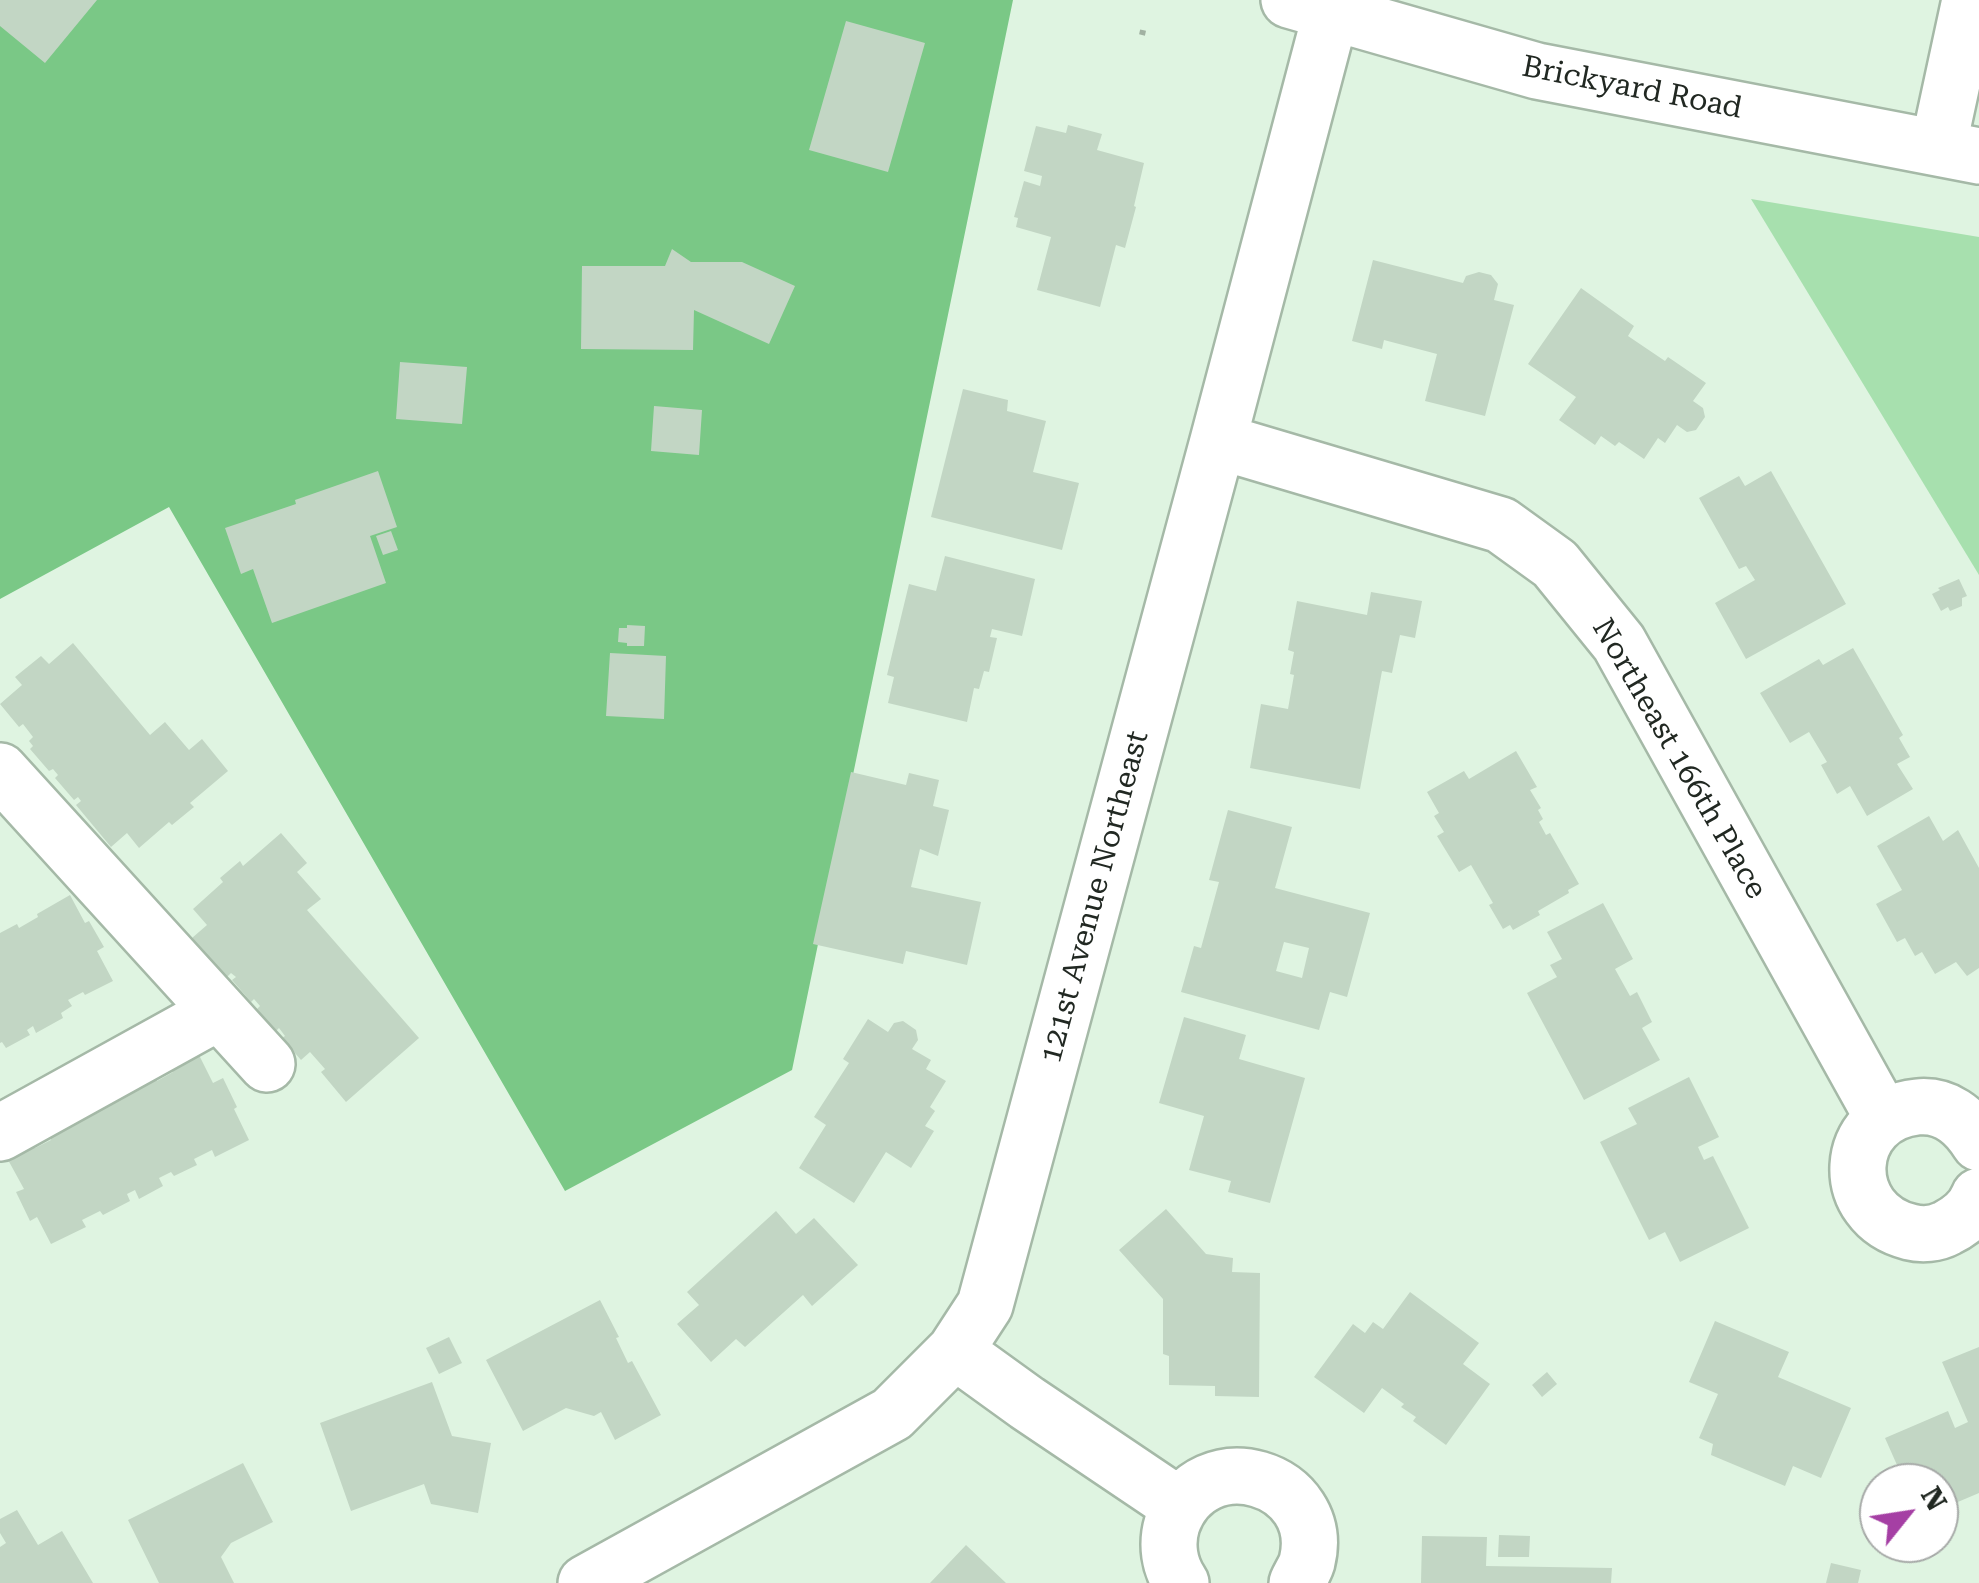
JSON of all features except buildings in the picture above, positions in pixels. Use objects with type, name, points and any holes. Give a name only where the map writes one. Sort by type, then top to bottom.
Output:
[{"type":"street","points":[[1959,152],[1970,0]]},
{"type":"street","name":"Brickyard Road","points":[[1310,6],[1537,71],[1959,152]]},
{"type":"street","name":"121st Avenue Northeast","points":[[586,1583],[892,1414],[956,1351],[985,1305],[1218,442],[1310,6]]},
{"type":"street","name":"Northeast 166th Place","points":[[1218,442],[1502,524],[1555,564],[1619,643],[1883,1118]]},
{"type":"street","points":[[11,800],[267,1064]]},
{"type":"street","points":[[0,1134],[220,1012]]},
{"type":"street","points":[[1979,1143],[1965,1123],[1946,1110],[1902,1108],[1883,1118],[1867,1135],[1858,1156],[1857,1178],[1864,1199],[1878,1217],[1897,1229],[1918,1234],[1940,1232],[1960,1221],[1976,1205],[1979,1196]]},
{"type":"street","points":[[956,1351],[1180,1506]]},
{"type":"street","points":[[1181,1583],[1168,1552],[1171,1528],[1180,1506],[1196,1488],[1219,1478],[1243,1475],[1267,1481],[1288,1494],[1301,1514],[1309,1538],[1298,1583]]},
{"type":"path","points":[[1142,36],[1144,26]]},
{"type":"green space","points":[[0,0],[1013,0],[792,1070],[565,1191],[169,507],[0,599]]},
{"type":"green space","points":[[1751,199],[1979,237],[1979,575]]}]
